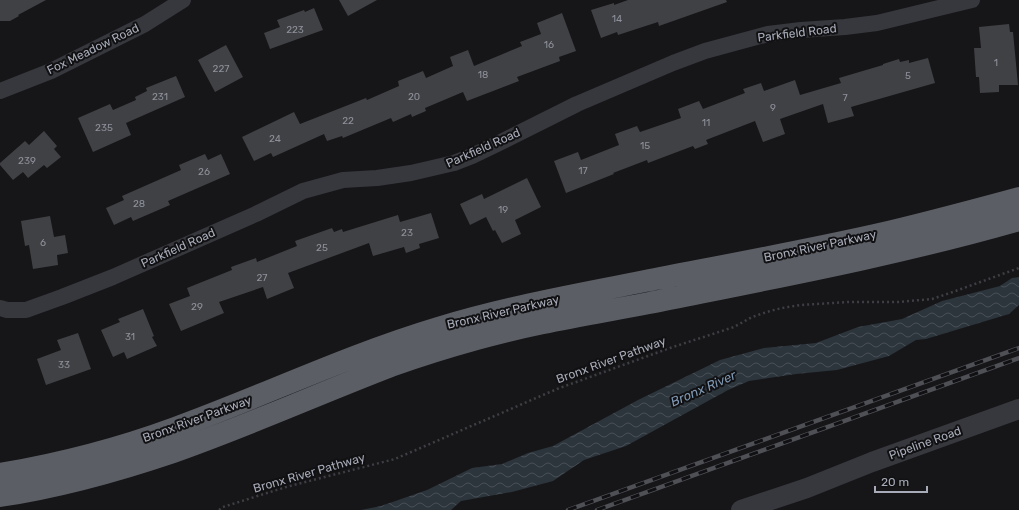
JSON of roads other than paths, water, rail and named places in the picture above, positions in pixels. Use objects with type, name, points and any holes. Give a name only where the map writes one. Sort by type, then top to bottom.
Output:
[{"type":"highway","points":[[748,260],[1019,183]]},
{"type":"highway","name":"Bronx River Parkway","points":[[0,474],[50,465],[142,440],[203,418],[379,348],[438,328],[502,311],[875,235],[1019,198]]},
{"type":"highway","name":"Bronx River Parkway","points":[[0,496],[43,488],[96,475],[173,452],[391,366],[478,339],[536,325],[878,256],[947,240],[1019,220]]},
{"type":"street","name":"Fox Meadow Road","points":[[0,91],[52,71],[145,24],[183,0]]},
{"type":"street","name":"Parkfield Road","points":[[0,308],[7,310],[26,310],[62,297],[134,268],[256,214],[303,191],[343,180],[377,178],[411,173],[454,163],[498,144],[577,104],[706,51],[768,34],[801,30],[845,28],[877,23],[972,0]]},
{"type":"street","name":"Pipeline Road","points":[[741,510],[806,488],[872,462],[1019,409]]},
{"type":"water","name":"Bronx River","points":[[1019,277],[1019,305],[1009,314],[926,339],[916,340],[889,356],[837,370],[749,381],[728,390],[626,446],[584,460],[553,481],[512,492],[461,501],[451,510],[361,510],[381,506],[427,490],[472,468],[502,464],[528,453],[553,446],[638,400],[720,360],[764,348],[816,343],[858,327],[902,319],[942,301],[1000,286],[1012,278]]},
{"type":"railway","points":[[568,510],[1019,348]]},
{"type":"railway","points":[[597,510],[1019,358]]}]
